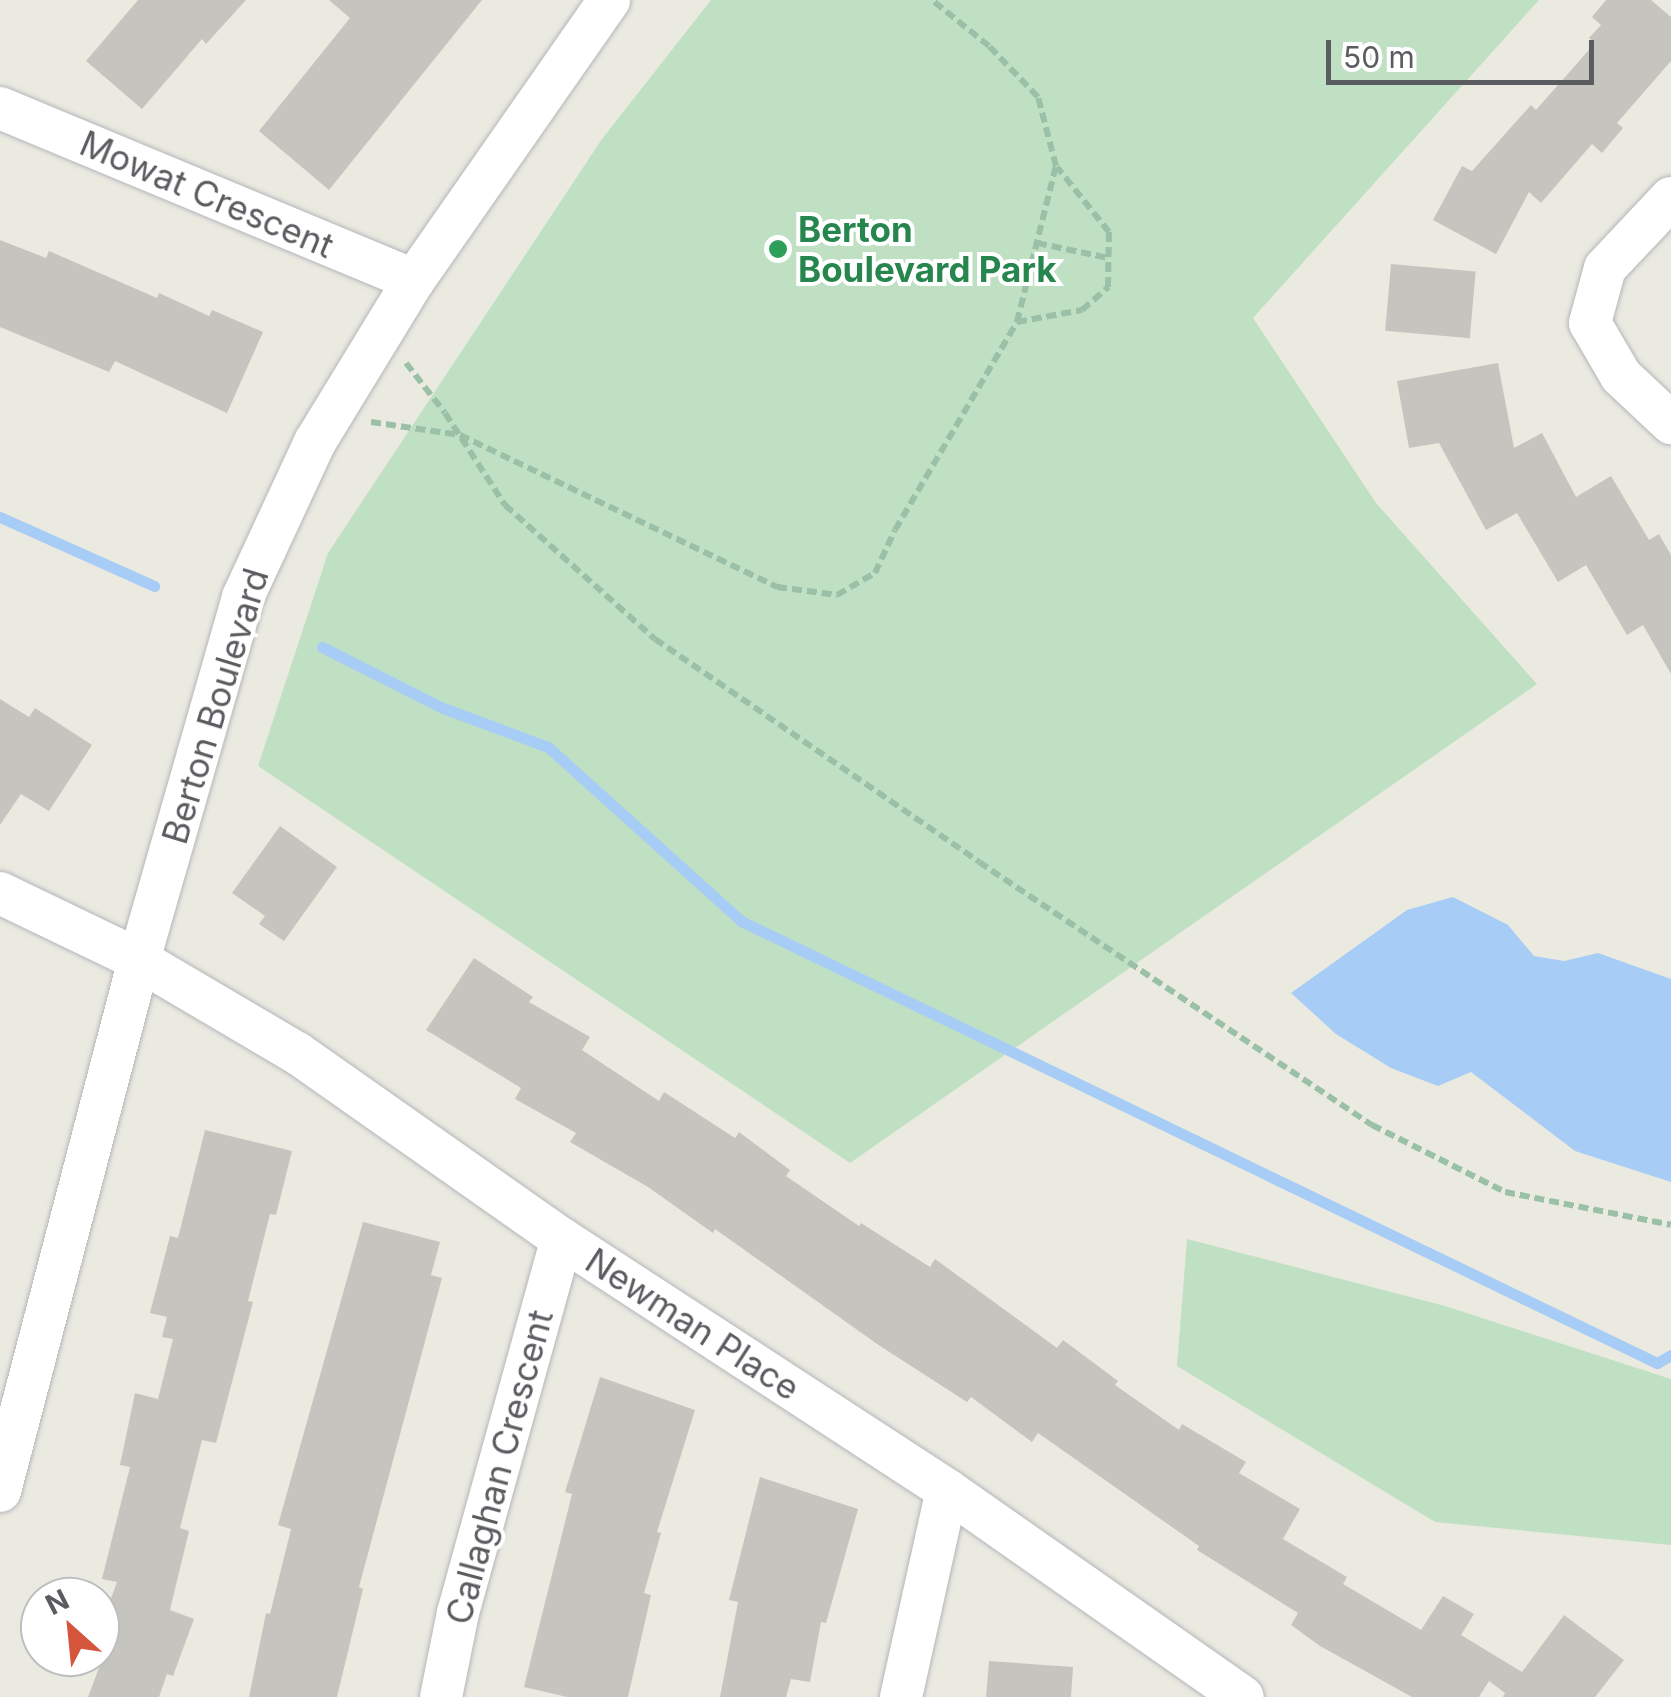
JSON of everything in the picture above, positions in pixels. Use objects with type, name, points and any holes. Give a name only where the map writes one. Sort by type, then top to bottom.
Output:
[{"type":"street","name":"Berton Boulevard","points":[[0,1491],[139,960],[242,597],[330,416],[414,280],[610,0]]},
{"type":"street","name":"Mowat Crescent","points":[[0,108],[414,280]]},
{"type":"street","points":[[1671,198],[1605,268],[1590,323],[1621,376],[1671,422]]},
{"type":"street","name":"Newman Place","points":[[0,893],[139,960],[297,1053],[562,1238],[947,1490],[1242,1697]]},
{"type":"street","name":"Callaghan Crescent","points":[[441,1697],[458,1613],[562,1238]]},
{"type":"street","points":[[901,1697],[947,1490]]},
{"type":"path","points":[[932,0],[988,46],[1038,97],[1056,166],[1109,232],[1108,287],[1082,310],[1018,322]]},
{"type":"path","points":[[330,416],[460,435],[777,587],[838,595],[875,573],[895,530],[1018,322],[1056,166]]},
{"type":"path","points":[[1037,243],[1108,258]]},
{"type":"path","points":[[382,333],[460,435],[505,505],[655,639],[1356,1114],[1505,1192],[1671,1225]]},
{"type":"green space","points":[[711,0],[1539,0],[1253,318],[1376,503],[1537,684],[850,1163],[258,766],[328,553],[602,139]]},
{"type":"green space","points":[[1187,1239],[1445,1306],[1671,1379],[1671,1545],[1435,1522],[1177,1366]]},
{"type":"water","points":[[1453,897],[1508,925],[1534,956],[1564,961],[1598,953],[1671,979],[1671,1182],[1575,1151],[1471,1072],[1438,1086],[1391,1068],[1336,1034],[1291,993],[1407,910]]},
{"type":"building","points":[[138,0],[246,0],[206,44],[202,39],[142,109],[86,61]]},
{"type":"building","points":[[329,0],[482,0],[329,190],[259,131],[350,18]]},
{"type":"building","points":[[1606,0],[1651,0],[1671,17],[1671,61],[1617,123],[1623,128],[1602,153],[1592,144],[1541,203],[1529,192],[1496,254],[1433,220],[1462,166],[1472,171],[1531,105],[1536,110],[1595,43],[1589,38],[1601,25],[1592,17]]},
{"type":"building","points":[[0,240],[46,258],[49,251],[157,298],[159,293],[209,316],[212,310],[263,332],[227,413],[115,361],[109,372],[0,327]]},
{"type":"building","points":[[1391,264],[1476,271],[1470,338],[1385,331]]},
{"type":"building","points":[[1498,363],[1514,448],[1542,433],[1576,497],[1611,476],[1649,540],[1659,534],[1671,555],[1671,674],[1643,625],[1627,635],[1586,565],[1558,582],[1517,513],[1486,530],[1439,443],[1409,448],[1397,381]]},
{"type":"building","points":[[0,699],[29,717],[35,708],[92,745],[49,811],[21,794],[0,825]]},
{"type":"building","points":[[280,826],[337,867],[284,941],[259,924],[265,916],[232,893]]},
{"type":"building","points":[[474,958],[533,997],[529,1002],[590,1037],[582,1050],[659,1101],[664,1092],[735,1138],[739,1132],[790,1170],[786,1176],[859,1226],[861,1223],[930,1267],[935,1259],[1057,1348],[1063,1340],[1118,1381],[1115,1385],[1179,1430],[1182,1424],[1246,1462],[1239,1473],[1300,1509],[1283,1539],[1347,1577],[1343,1584],[1421,1630],[1443,1596],[1474,1614],[1461,1635],[1522,1672],[1564,1615],[1624,1660],[1595,1697],[1503,1697],[1505,1693],[1489,1681],[1479,1697],[1412,1697],[1320,1646],[1291,1625],[1298,1613],[1197,1550],[1199,1546],[1038,1433],[1032,1442],[971,1397],[967,1402],[880,1346],[715,1229],[713,1233],[648,1187],[570,1142],[576,1133],[515,1099],[521,1088],[426,1030]]},
{"type":"building","points":[[205,1130],[292,1151],[276,1215],[270,1214],[248,1301],[253,1302],[216,1443],[202,1440],[180,1528],[189,1531],[170,1610],[194,1619],[173,1676],[167,1674],[159,1697],[88,1697],[96,1677],[120,1677],[120,1577],[102,1577],[130,1467],[120,1465],[135,1393],[158,1399],[173,1339],[162,1337],[167,1317],[150,1313],[170,1236],[178,1238]]},
{"type":"building","points":[[363,1222],[440,1242],[431,1275],[442,1278],[359,1587],[363,1589],[337,1697],[249,1697],[266,1613],[270,1614],[291,1529],[278,1525]]},
{"type":"building","points":[[600,1377],[695,1410],[657,1532],[661,1533],[644,1593],[651,1595],[628,1697],[567,1697],[524,1687],[572,1494],[565,1492]]},
{"type":"building","points":[[760,1477],[858,1509],[826,1623],[821,1622],[810,1682],[791,1679],[786,1697],[720,1697],[738,1602],[729,1600]]},
{"type":"building","points":[[989,1661],[1073,1667],[1071,1697],[986,1697]]},
{"type":"waterway","points":[[0,517],[154,586]]},
{"type":"waterway","points":[[322,647],[443,708],[548,747],[741,921],[1657,1363],[1671,1355]]},
{"type":"place","name":"Berton Boulevard Park","points":[[778,249]]}]
